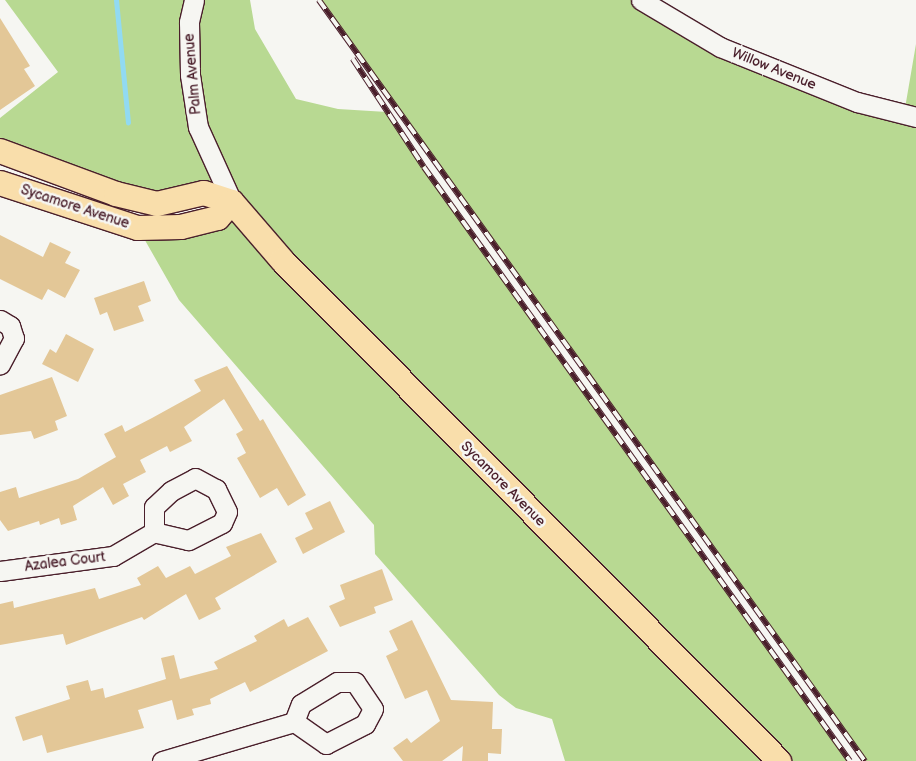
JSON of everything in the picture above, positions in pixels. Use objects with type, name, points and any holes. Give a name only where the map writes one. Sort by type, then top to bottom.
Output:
[{"type":"main road","name":"Sycamore Avenue","points":[[0,151],[116,194],[157,204],[204,193],[232,202],[282,260],[779,761]]},
{"type":"main road","name":"Sycamore Avenue","points":[[0,183],[138,228],[182,227],[218,218],[232,202]]},
{"type":"street","name":"Palm Avenue","points":[[194,0],[189,22],[190,75],[198,127],[232,202]]},
{"type":"street","name":"Willow Avenue","points":[[641,0],[720,48],[857,102],[916,117]]},
{"type":"street","points":[[0,320],[10,326],[14,338],[0,364]]},
{"type":"street","name":"Azalea Court","points":[[0,570],[113,556],[154,532]]},
{"type":"street","points":[[162,761],[294,722]]},
{"type":"green space","points":[[5,0],[250,0],[255,29],[296,99],[338,109],[387,112],[850,761],[565,761],[552,719],[516,708],[499,695],[375,554],[374,525],[179,300],[138,228],[232,202],[157,204],[0,151],[0,118],[58,72]]},
{"type":"green space","points":[[319,0],[641,0],[674,21],[904,114],[916,44],[916,761],[865,761]]},
{"type":"building","points":[[0,18],[30,66],[24,69],[35,86],[0,110]]},
{"type":"building","points":[[0,235],[43,257],[50,242],[71,252],[65,263],[80,270],[65,298],[48,289],[42,300],[0,279]]},
{"type":"building","points":[[144,281],[151,301],[138,306],[144,321],[114,331],[107,312],[100,315],[94,298]]},
{"type":"building","points":[[66,334],[94,349],[78,382],[42,364],[50,349],[56,353]]},
{"type":"building","points":[[227,366],[260,421],[263,419],[306,495],[288,506],[277,488],[260,498],[237,458],[246,453],[236,434],[243,430],[224,399],[184,427],[192,441],[170,452],[167,446],[140,460],[146,472],[123,484],[129,496],[113,505],[103,487],[73,506],[77,520],[61,525],[59,518],[40,525],[39,521],[8,531],[0,520],[0,492],[16,487],[19,498],[78,479],[116,457],[104,434],[122,425],[125,432],[201,391],[194,380]]},
{"type":"building","points":[[52,377],[67,416],[55,421],[58,430],[34,439],[31,431],[0,435],[0,395]]},
{"type":"building","points":[[330,501],[345,532],[303,554],[295,538],[313,529],[305,513]]},
{"type":"building","points":[[261,533],[277,562],[215,598],[221,609],[199,620],[186,594],[144,620],[142,617],[66,645],[63,634],[0,645],[0,604],[13,601],[14,608],[95,588],[99,599],[141,585],[137,578],[158,566],[166,578],[190,566],[195,574],[231,556],[226,547]]},
{"type":"building","points":[[382,569],[393,600],[374,607],[376,613],[340,627],[329,606],[345,599],[340,585]]},
{"type":"building","points":[[308,617],[328,651],[250,692],[245,682],[210,699],[211,704],[192,709],[194,715],[177,720],[172,700],[138,710],[144,728],[47,753],[42,735],[23,741],[15,717],[70,699],[66,686],[88,680],[91,691],[103,688],[105,698],[166,679],[161,658],[174,655],[180,679],[218,669],[214,662],[257,641],[254,636],[284,619],[288,627]]},
{"type":"building","points":[[412,620],[451,700],[493,702],[492,729],[502,729],[501,754],[488,753],[488,761],[462,761],[463,746],[442,761],[403,761],[393,748],[407,738],[411,743],[440,721],[427,690],[405,699],[386,656],[398,650],[389,631]]},
{"type":"waterway","points":[[116,0],[128,122]]},
{"type":"railway","points":[[319,0],[865,761]]},
{"type":"railway","points":[[353,59],[424,167],[850,761]]}]
